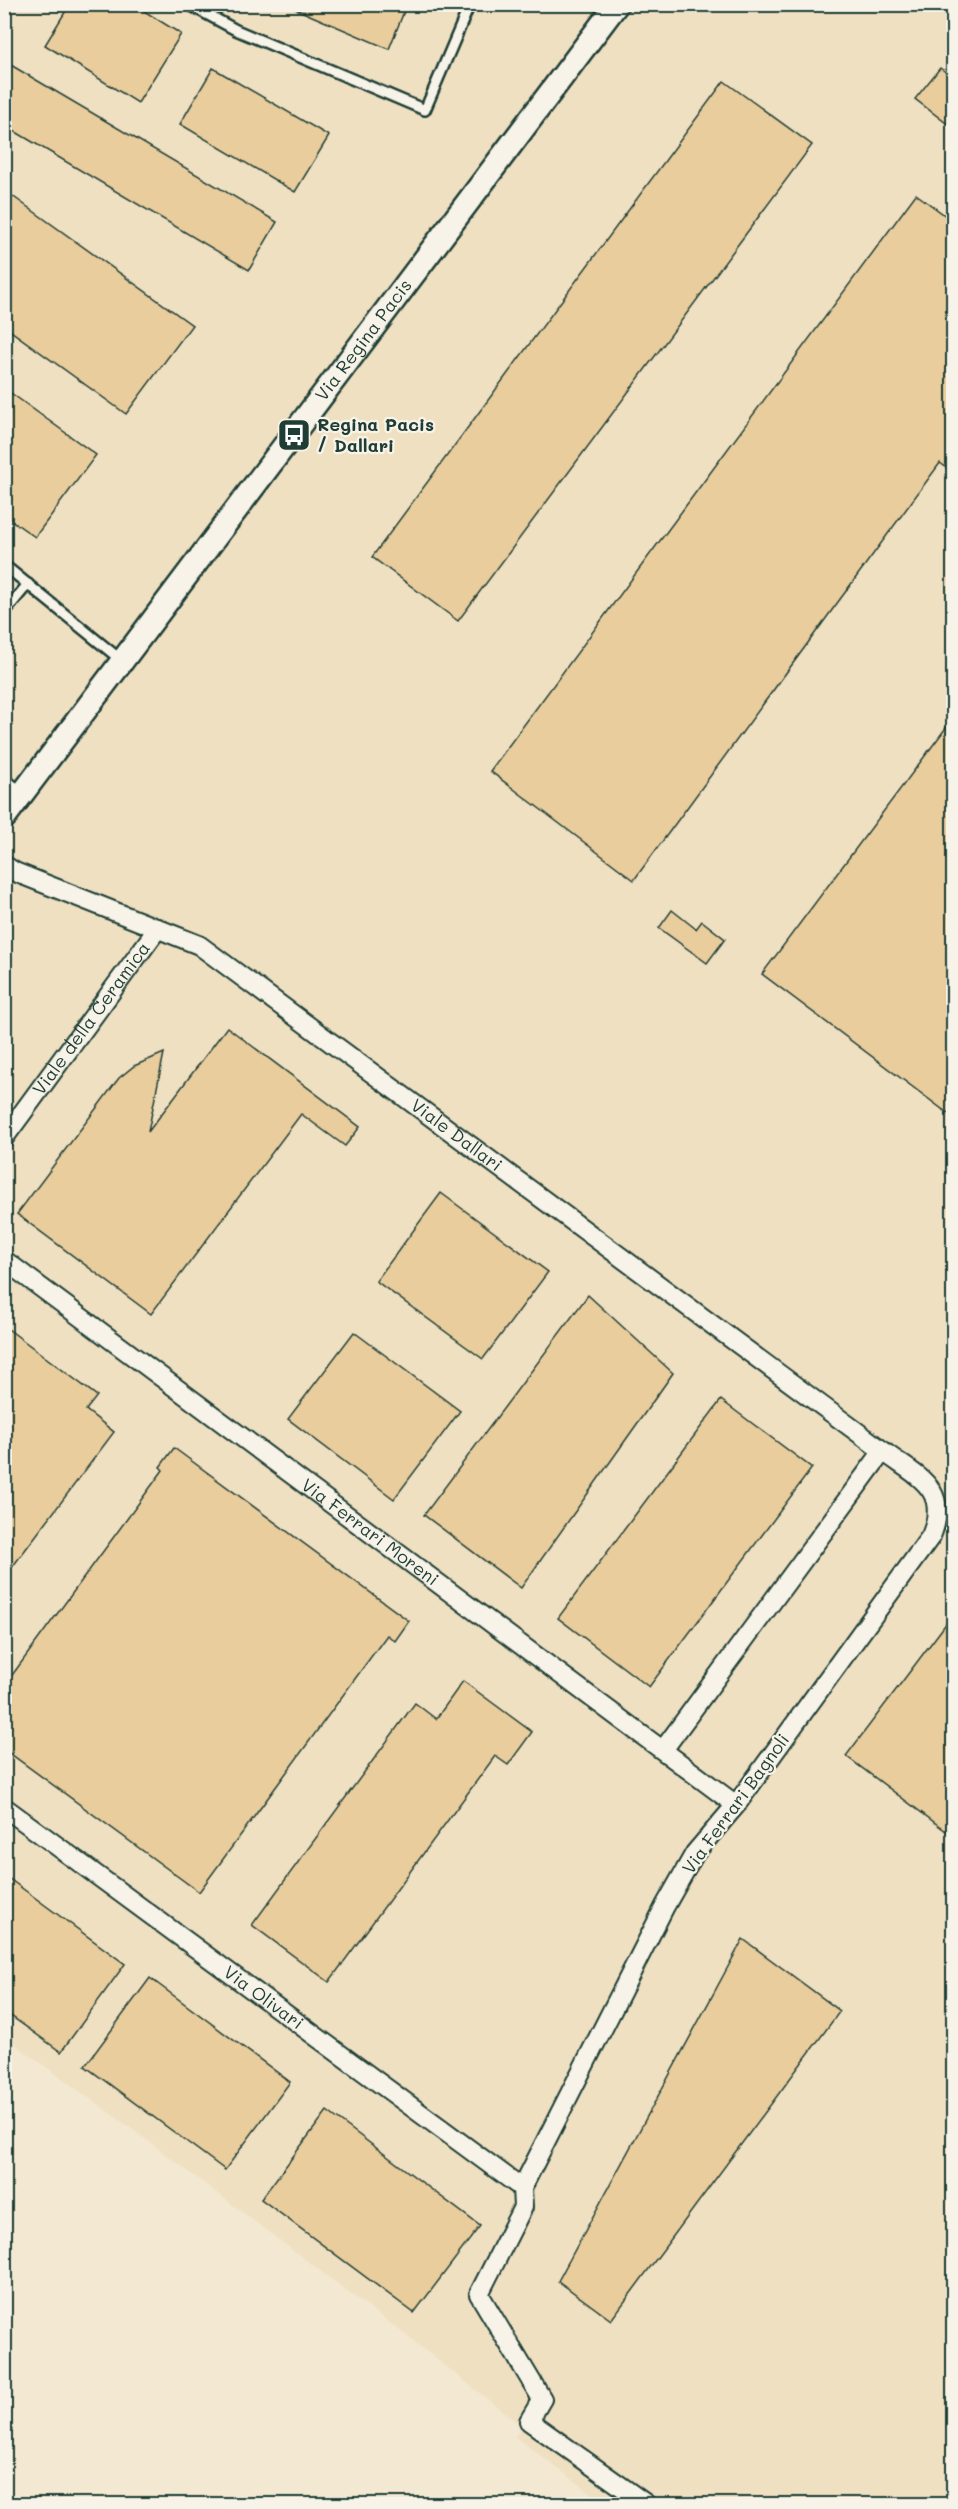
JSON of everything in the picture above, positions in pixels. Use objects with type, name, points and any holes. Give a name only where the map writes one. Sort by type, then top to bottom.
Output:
[{"type":"street","name":"Via Regina Pacis","points":[[4,818],[617,4]]},
{"type":"street","name":"Viale Dallari","points":[[4,866],[199,945],[883,1451]]},
{"type":"street","name":"Viale della Ceramica","points":[[4,1138],[158,928]]},
{"type":"street","name":"Via Ferrari Moreni","points":[[4,1260],[736,1804]]},
{"type":"street","points":[[663,1750],[883,1451]]},
{"type":"street","name":"Via Ferrari Bagnoli","points":[[646,2505],[529,2421],[543,2399],[479,2294],[523,2207],[522,2188],[665,1906],[695,1853],[736,1804],[934,1529],[938,1505],[932,1489],[883,1451]]},
{"type":"street","name":"Via Olivari","points":[[4,1807],[522,2188]]},
{"type":"lane","points":[[188,4],[236,30],[425,111],[470,4]]},
{"type":"lane","points":[[4,565],[123,662]]},
{"type":"lane","points":[[4,613],[28,584]]},
{"type":"lane","points":[[4,779],[23,794]]},
{"type":"shaded area","points":[[5,5],[953,5],[953,2504],[606,2504],[515,2437],[523,2427],[412,2340],[140,2135],[5,2037]]},
{"type":"building","points":[[70,4],[133,4],[181,34],[138,103],[45,45]]},
{"type":"building","points":[[284,4],[407,4],[389,49]]},
{"type":"building","points":[[4,61],[277,222],[249,270],[4,125]]},
{"type":"building","points":[[213,68],[329,136],[295,192],[180,124]]},
{"type":"building","points":[[940,68],[954,78],[954,129],[915,99]]},
{"type":"building","points":[[724,81],[812,145],[458,621],[372,557]]},
{"type":"building","points":[[4,190],[192,325],[126,414],[4,326]]},
{"type":"building","points":[[916,194],[954,222],[954,473],[940,463],[634,880],[490,771]]},
{"type":"building","points":[[4,388],[96,455],[35,537],[4,515]]},
{"type":"building","points":[[954,717],[954,1118],[762,974]]},
{"type":"building","points":[[672,910],[696,929],[702,921],[725,939],[707,963],[659,928]]},
{"type":"building","points":[[227,1027],[360,1127],[345,1146],[301,1114],[151,1314],[17,1214],[119,1078],[134,1066],[164,1053],[148,1132]]},
{"type":"building","points":[[441,1193],[548,1272],[483,1359],[376,1281]]},
{"type":"building","points":[[588,1295],[673,1373],[521,1588],[424,1515]]},
{"type":"building","points":[[4,1326],[97,1396],[86,1410],[114,1432],[4,1578]]},
{"type":"building","points":[[354,1332],[460,1411],[394,1499],[288,1419]]},
{"type":"building","points":[[721,1400],[812,1468],[649,1687],[558,1618]]},
{"type":"building","points":[[174,1448],[409,1621],[395,1641],[387,1635],[199,1892],[4,1749],[4,1686],[163,1470],[160,1467]]},
{"type":"building","points":[[954,1613],[954,1837],[846,1756]]},
{"type":"building","points":[[463,1681],[532,1732],[508,1765],[495,1756],[329,1982],[252,1925],[415,1703],[436,1719]]},
{"type":"building","points":[[4,1875],[125,1964],[61,2052],[4,2011]]},
{"type":"building","points":[[743,1939],[840,2011],[611,2320],[558,2281]]},
{"type":"building","points":[[150,1978],[290,2082],[225,2170],[85,2066]]},
{"type":"building","points":[[327,2111],[480,2226],[414,2313],[261,2199]]},
{"type":"place","name":"Regina Pacis / Dallari","points":[[294,435]]}]
